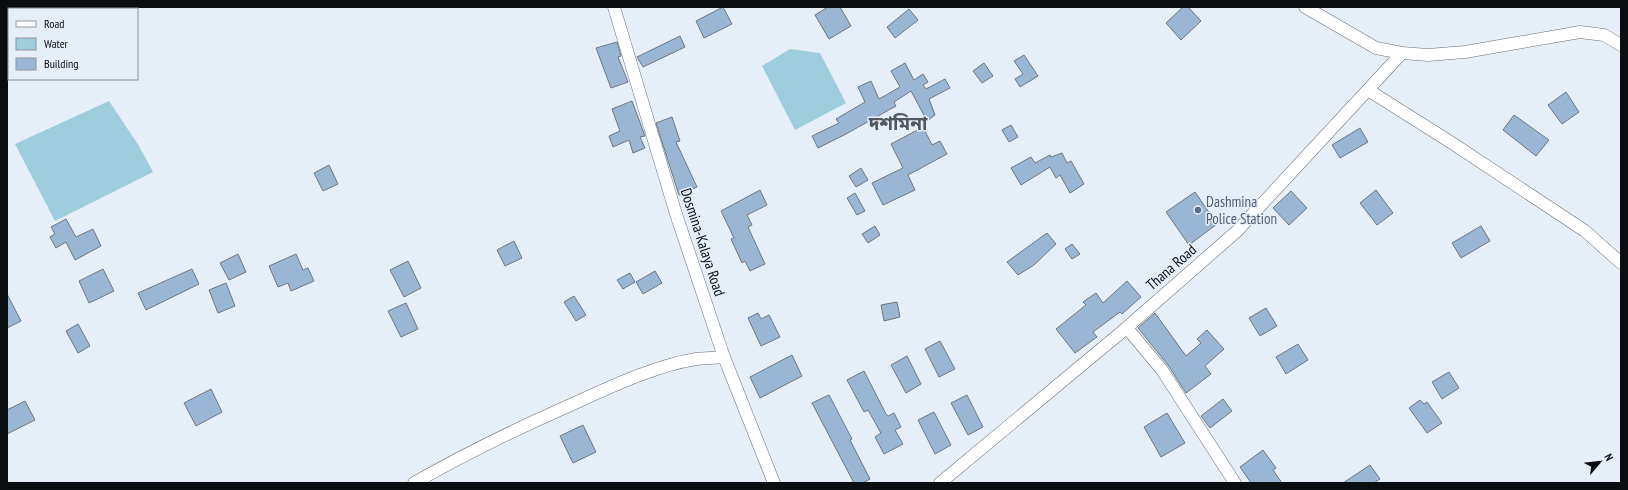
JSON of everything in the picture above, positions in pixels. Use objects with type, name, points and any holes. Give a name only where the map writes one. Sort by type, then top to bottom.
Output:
[{"type":"street","name":"Dosmina-Kalaya Road","points":[[614,7],[676,214],[724,357],[774,483]]},
{"type":"street","points":[[1305,7],[1376,48],[1402,54],[1428,55],[1465,52],[1580,32],[1604,35],[1621,45]]},
{"type":"street","name":"Thana Road","points":[[940,483],[1127,328],[1237,231],[1402,54]]},
{"type":"street","points":[[1368,90],[1452,143],[1585,231],[1621,264]]},
{"type":"street","points":[[1127,328],[1162,370],[1235,483]]},
{"type":"street","points":[[414,483],[476,449],[602,391],[664,367],[696,359],[724,357]]},
{"type":"water","points":[[790,49],[820,53],[846,103],[795,130],[762,66]]},
{"type":"water","points":[[109,101],[139,146],[153,172],[55,221],[15,144]]},
{"type":"building","points":[[723,7],[732,24],[704,38],[696,21]]},
{"type":"building","points":[[828,7],[840,7],[851,26],[829,39],[815,15]]},
{"type":"building","points":[[1183,7],[1188,7],[1201,21],[1181,40],[1166,23]]},
{"type":"building","points":[[909,9],[918,20],[895,38],[887,27]]},
{"type":"building","points":[[680,36],[685,47],[643,67],[637,57]]},
{"type":"building","points":[[617,42],[621,56],[618,57],[628,82],[611,88],[596,48]]},
{"type":"building","points":[[1024,55],[1038,76],[1020,87],[1015,79],[1023,74],[1014,61]]},
{"type":"building","points":[[905,63],[914,80],[923,74],[928,82],[923,85],[926,89],[945,79],[950,88],[929,99],[935,115],[927,121],[911,91],[894,102],[896,106],[818,148],[812,136],[839,123],[836,119],[865,102],[858,87],[871,81],[879,99],[900,87],[891,71]]},
{"type":"building","points":[[984,63],[993,76],[982,83],[973,71]]},
{"type":"building","points":[[1566,92],[1579,112],[1562,124],[1548,105]]},
{"type":"building","points":[[632,101],[645,136],[640,137],[645,148],[633,153],[629,140],[613,147],[609,136],[620,131],[612,109]]},
{"type":"building","points":[[1514,115],[1549,140],[1536,156],[1503,130]]},
{"type":"building","points":[[672,117],[680,141],[676,142],[697,187],[679,195],[656,123]]},
{"type":"building","points":[[1011,125],[1018,137],[1009,142],[1002,130]]},
{"type":"building","points":[[923,127],[932,145],[940,141],[947,154],[908,175],[915,190],[883,205],[872,183],[903,168],[891,144]]},
{"type":"building","points":[[1360,128],[1368,142],[1340,158],[1332,145]]},
{"type":"building","points":[[1062,153],[1067,163],[1071,161],[1084,184],[1070,193],[1060,175],[1056,178],[1050,167],[1021,185],[1011,168],[1031,157],[1035,163],[1050,155],[1051,157]]},
{"type":"building","points":[[329,165],[338,184],[323,191],[314,173]]},
{"type":"building","points":[[861,168],[868,180],[856,187],[849,176]]},
{"type":"building","points":[[760,190],[767,205],[747,215],[752,225],[748,227],[765,264],[750,271],[745,261],[742,263],[731,239],[734,238],[721,211]]},
{"type":"building","points":[[1376,190],[1393,213],[1377,225],[1360,203]]},
{"type":"building","points":[[1291,191],[1307,208],[1289,225],[1273,208]]},
{"type":"building","points":[[1195,192],[1217,224],[1189,245],[1166,212]]},
{"type":"building","points":[[855,193],[865,211],[857,215],[847,198]]},
{"type":"building","points":[[66,219],[76,237],[93,229],[101,246],[75,260],[66,242],[56,248],[50,237],[55,234],[51,227]]},
{"type":"building","points":[[875,226],[880,235],[868,243],[862,234]]},
{"type":"building","points":[[1481,226],[1490,241],[1461,258],[1452,243]]},
{"type":"building","points":[[1047,233],[1056,244],[1034,265],[1018,275],[1007,262]]},
{"type":"building","points":[[514,241],[522,258],[505,266],[497,250]]},
{"type":"building","points":[[1072,244],[1080,254],[1072,259],[1065,249]]},
{"type":"building","points":[[238,254],[246,272],[229,280],[220,263]]},
{"type":"building","points":[[296,254],[303,270],[308,268],[314,281],[291,291],[288,283],[278,287],[269,266]]},
{"type":"building","points":[[408,261],[421,288],[404,297],[390,270]]},
{"type":"building","points":[[103,269],[114,291],[89,303],[79,281]]},
{"type":"building","points":[[192,269],[199,284],[146,310],[138,293]]},
{"type":"building","points":[[655,271],[662,283],[643,294],[636,282]]},
{"type":"building","points":[[630,273],[635,282],[623,289],[617,280]]},
{"type":"building","points":[[1127,281],[1141,297],[1122,314],[1120,312],[1093,332],[1097,337],[1075,353],[1056,329],[1086,305],[1083,302],[1096,293],[1103,303]]},
{"type":"building","points":[[226,283],[235,306],[218,313],[209,290]]},
{"type":"building","points":[[7,294],[21,321],[7,328]]},
{"type":"building","points":[[574,296],[586,315],[576,321],[564,302]]},
{"type":"building","points":[[897,302],[900,317],[884,321],[881,305]]},
{"type":"building","points":[[406,303],[418,329],[401,337],[388,311]]},
{"type":"building","points":[[1266,308],[1277,326],[1260,336],[1249,318]]},
{"type":"building","points":[[758,313],[761,319],[769,315],[780,337],[761,346],[748,318]]},
{"type":"building","points":[[1155,313],[1186,356],[1201,343],[1197,339],[1207,330],[1224,349],[1205,366],[1211,374],[1186,393],[1168,365],[1138,328]]},
{"type":"building","points":[[78,324],[90,346],[78,353],[66,331]]},
{"type":"building","points":[[940,341],[955,369],[939,377],[925,349]]},
{"type":"building","points":[[1298,344],[1308,360],[1286,374],[1276,357]]},
{"type":"building","points":[[792,355],[802,376],[760,398],[750,377]]},
{"type":"building","points":[[907,356],[921,384],[906,393],[891,365]]},
{"type":"building","points":[[864,371],[886,414],[888,416],[894,413],[901,427],[895,430],[903,444],[884,454],[875,437],[881,433],[868,410],[864,412],[847,380]]},
{"type":"building","points":[[1449,372],[1459,388],[1442,399],[1432,382]]},
{"type":"building","points":[[211,389],[222,412],[196,426],[184,403]]},
{"type":"building","points":[[829,395],[852,439],[850,440],[870,479],[863,483],[854,483],[812,403]]},
{"type":"building","points":[[967,395],[983,427],[968,435],[951,403]]},
{"type":"building","points":[[1223,399],[1232,411],[1210,428],[1201,416]]},
{"type":"building","points":[[1420,400],[1424,404],[1427,402],[1442,423],[1427,433],[1409,408]]},
{"type":"building","points":[[25,401],[35,420],[7,434],[7,410]]},
{"type":"building","points":[[934,412],[951,445],[935,454],[918,420]]},
{"type":"building","points":[[1167,413],[1185,443],[1161,457],[1144,427]]},
{"type":"building","points":[[583,425],[596,452],[573,463],[560,436]]},
{"type":"building","points":[[1263,450],[1276,468],[1273,470],[1282,483],[1251,483],[1240,467]]},
{"type":"building","points":[[1370,465],[1380,479],[1374,483],[1343,483]]},
{"type":"place","name":"Dashmina Police Station","points":[[1198,210]]},
{"type":"district","name":"দশমিনা","points":[[898,123]]}]
